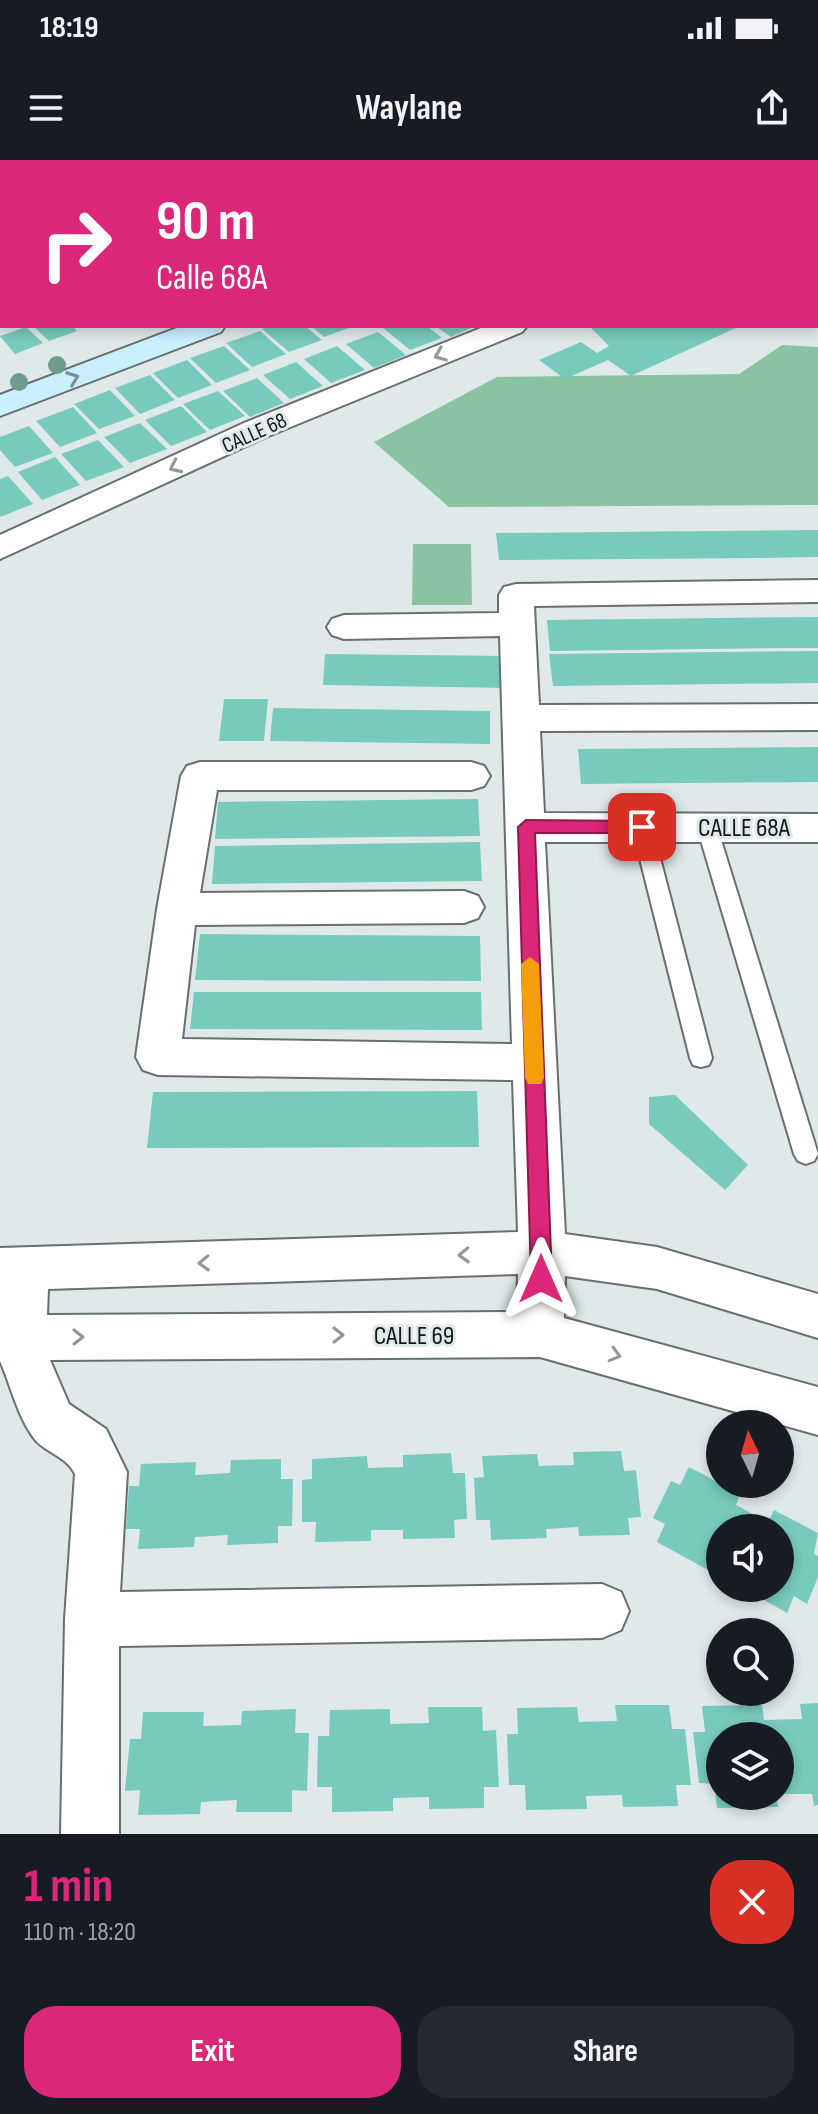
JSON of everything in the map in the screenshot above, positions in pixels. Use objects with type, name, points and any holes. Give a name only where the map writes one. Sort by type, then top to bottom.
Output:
[{"type":"street","points":[[0,376],[125,328]]},
{"type":"street","points":[[0,406],[205,328]]},
{"type":"street","name":"CALLE 68","points":[[0,548],[255,430],[507,328]]},
{"type":"street","points":[[540,1334],[542,1252],[516,595],[818,591]]},
{"type":"street","points":[[344,627],[518,624]]},
{"type":"street","points":[[520,718],[818,717]]},
{"type":"street","points":[[471,776],[200,776],[177,909],[158,1057],[534,1062]]},
{"type":"street","name":"CALLE 68A","points":[[526,827],[818,828]]},
{"type":"street","points":[[177,909],[464,907]]},
{"type":"street","points":[[90,1834],[92,1619],[101,1472],[88,1446],[51,1421],[17,1350],[13,1269],[542,1252],[657,1268],[818,1316]]},
{"type":"street","name":"CALLE 69","points":[[17,1350],[540,1334],[818,1411]]},
{"type":"street","points":[[92,1619],[602,1611]]},
{"type":"lane","points":[[642,827],[701,1058]]},
{"type":"lane","points":[[707,827],[806,1154]]},
{"type":"green space","points":[[782,345],[818,347],[818,505],[449,507],[374,442],[497,377],[739,374]]},
{"type":"green space","points":[[413,544],[471,544],[472,605],[412,605]]},
{"type":"building","points":[[27,328],[43,343],[15,354],[0,336]]},
{"type":"building","points":[[35,328],[74,328],[77,331],[49,341]]},
{"type":"building","points":[[307,328],[322,340],[289,352],[262,329]]},
{"type":"building","points":[[313,328],[349,328],[324,337]]},
{"type":"building","points":[[383,328],[430,328],[442,338],[410,350]]},
{"type":"building","points":[[438,328],[471,328],[451,337]]},
{"type":"building","points":[[591,328],[736,328],[631,376],[608,360],[565,379],[539,360],[581,342],[597,353],[609,346]]},
{"type":"building","points":[[260,331],[286,354],[252,367],[226,343]]},
{"type":"building","points":[[378,332],[406,355],[374,368],[346,344]]},
{"type":"building","points":[[224,346],[250,370],[216,383],[190,358]]},
{"type":"building","points":[[337,346],[365,370],[331,383],[304,359]]},
{"type":"building","points":[[187,360],[212,385],[178,398],[153,373]]},
{"type":"building","points":[[296,362],[323,386],[290,399],[263,375]]},
{"type":"building","points":[[150,375],[175,400],[140,414],[115,388]]},
{"type":"building","points":[[257,378],[284,403],[250,417],[223,391]]},
{"type":"building","points":[[110,390],[135,416],[99,429],[74,404]]},
{"type":"building","points":[[218,391],[245,416],[210,430],[183,404]]},
{"type":"building","points":[[181,406],[207,432],[171,446],[145,420]]},
{"type":"building","points":[[73,407],[97,433],[60,447],[36,421]]},
{"type":"building","points":[[140,423],[167,449],[130,463],[104,437]]},
{"type":"building","points":[[29,426],[53,453],[15,467],[0,450],[0,437]]},
{"type":"building","points":[[98,440],[124,467],[86,481],[61,454]]},
{"type":"building","points":[[55,457],[80,485],[42,500],[18,472]]},
{"type":"building","points":[[8,476],[33,504],[0,517],[0,479]]},
{"type":"building","points":[[818,530],[818,557],[755,558],[499,560],[496,533]]},
{"type":"building","points":[[818,617],[818,648],[550,651],[547,620]]},
{"type":"building","points":[[818,651],[818,683],[553,686],[549,654]]},
{"type":"building","points":[[325,654],[506,656],[507,688],[323,685]]},
{"type":"building","points":[[224,699],[268,699],[264,741],[219,741]]},
{"type":"building","points":[[273,708],[490,711],[490,744],[270,741]]},
{"type":"building","points":[[818,747],[818,782],[581,784],[578,749]]},
{"type":"building","points":[[478,799],[480,836],[215,839],[218,802]]},
{"type":"building","points":[[480,842],[482,881],[212,884],[215,846]]},
{"type":"building","points":[[200,934],[480,936],[481,981],[195,980]]},
{"type":"building","points":[[194,992],[481,992],[482,1030],[190,1029]]},
{"type":"building","points":[[477,1091],[479,1147],[147,1148],[153,1092]]},
{"type":"building","points":[[675,1095],[748,1165],[725,1190],[649,1124],[649,1097]]},
{"type":"building","points":[[621,1451],[624,1471],[636,1470],[641,1517],[628,1518],[630,1535],[579,1536],[578,1527],[546,1529],[547,1538],[491,1540],[490,1520],[476,1520],[474,1478],[484,1477],[482,1456],[537,1454],[539,1466],[574,1465],[573,1452]]},
{"type":"building","points":[[451,1453],[453,1473],[465,1473],[467,1519],[454,1520],[455,1538],[403,1539],[403,1530],[371,1530],[371,1541],[315,1542],[316,1522],[302,1522],[302,1480],[312,1479],[312,1459],[367,1456],[368,1468],[403,1467],[403,1455]]},
{"type":"building","points":[[281,1459],[281,1479],[293,1479],[292,1526],[278,1526],[278,1543],[227,1545],[228,1535],[195,1537],[194,1547],[138,1549],[140,1529],[126,1529],[129,1486],[139,1486],[141,1464],[196,1462],[195,1475],[230,1473],[231,1460]]},
{"type":"building","points":[[689,1467],[706,1476],[706,1498],[739,1498],[736,1505],[753,1514],[706,1514],[706,1569],[657,1542],[665,1524],[653,1518],[671,1481],[680,1485]]},
{"type":"building","points":[[794,1520],[818,1533],[814,1554],[818,1556],[818,1577],[807,1604],[794,1596]]},
{"type":"building","points":[[768,1602],[792,1602],[787,1613]]},
{"type":"building","points":[[818,1703],[818,1805],[814,1806],[812,1794],[794,1794],[794,1722],[706,1722],[706,1783],[699,1783],[693,1732],[705,1732],[702,1706],[762,1706],[764,1720],[802,1719],[800,1704]]},
{"type":"building","points":[[615,1705],[669,1705],[672,1729],[685,1729],[691,1785],[676,1785],[678,1806],[623,1807],[622,1795],[586,1796],[587,1809],[526,1810],[525,1785],[509,1785],[507,1734],[518,1734],[517,1708],[577,1707],[579,1722],[617,1721]]},
{"type":"building","points":[[428,1707],[482,1707],[483,1731],[496,1730],[499,1787],[484,1787],[484,1808],[429,1809],[429,1797],[393,1798],[393,1811],[332,1812],[332,1787],[317,1787],[318,1736],[329,1736],[330,1710],[390,1709],[390,1724],[429,1723]]},
{"type":"building","points":[[296,1709],[295,1733],[309,1733],[307,1791],[292,1790],[292,1812],[236,1812],[237,1800],[201,1802],[200,1814],[138,1815],[140,1790],[125,1791],[130,1739],[141,1739],[143,1712],[204,1712],[203,1726],[241,1725],[242,1711]]},
{"type":"slow traffic","points":[[530,964],[534,1078]]},
{"type":"route","points":[[541,1279],[526,827],[642,827]]}]
